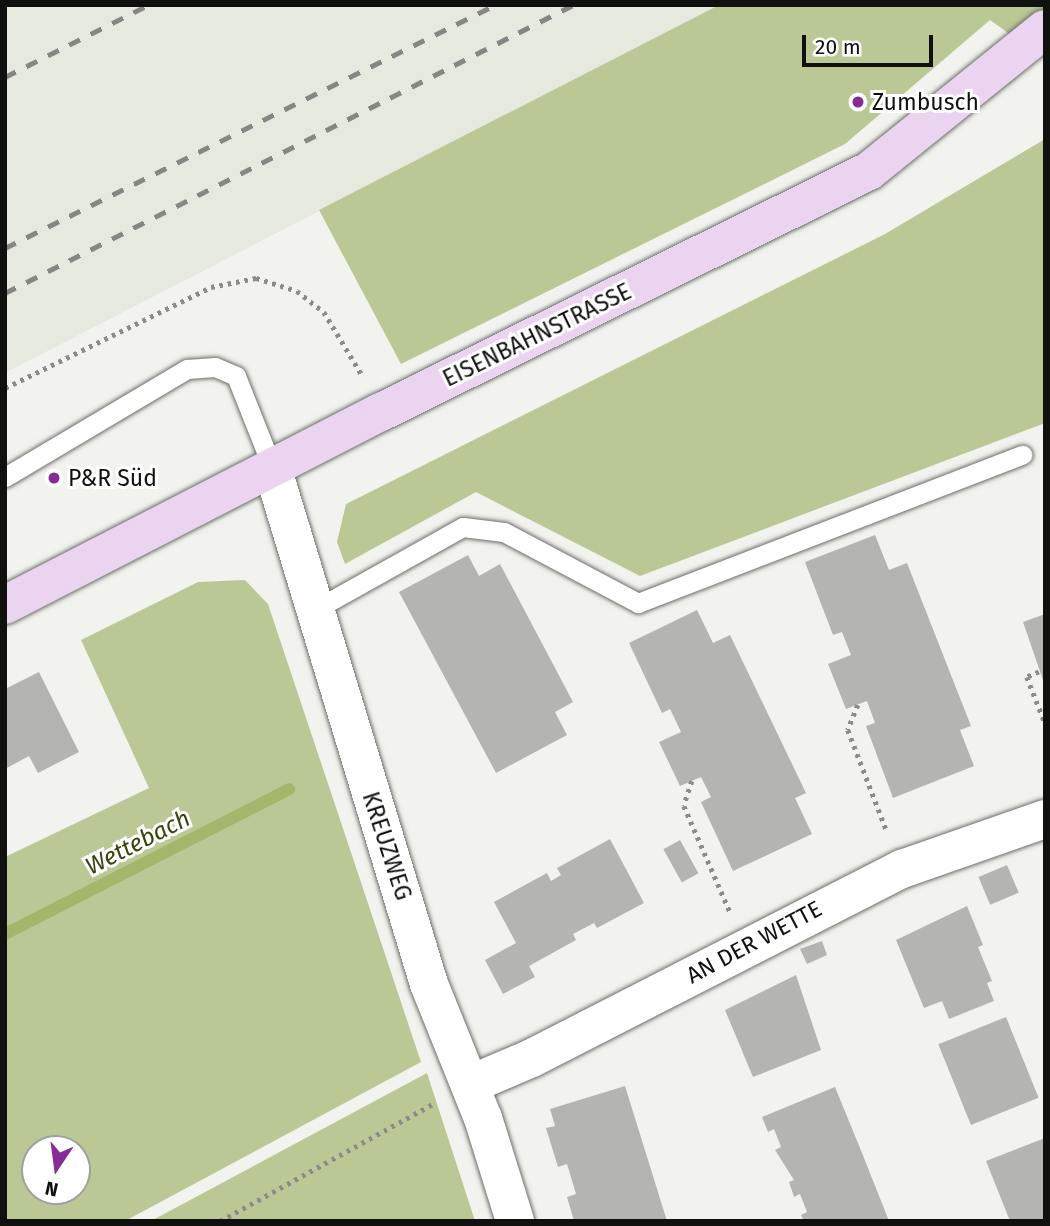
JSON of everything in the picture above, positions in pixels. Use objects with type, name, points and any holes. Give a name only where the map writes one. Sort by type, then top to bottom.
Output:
[{"type":"street","name":"EISENBAHNSTRASSE","points":[[5,605],[381,412],[869,172],[1045,29]]},
{"type":"street","name":"KREUZWEG","points":[[272,467],[429,984],[471,1084],[515,1221]]},
{"type":"street","name":"AN DER WETTE","points":[[471,1084],[532,1058],[902,869],[1045,819]]},
{"type":"lane","points":[[5,477],[187,369],[215,367],[236,376],[272,467]]},
{"type":"lane","points":[[316,609],[463,527],[503,532],[638,603],[1022,454]]},
{"type":"path","points":[[5,388],[211,287],[256,278],[297,292],[324,312],[381,412]]},
{"type":"path","points":[[1039,672],[1027,677],[1045,723]]},
{"type":"path","points":[[858,705],[848,730],[902,869]]},
{"type":"path","points":[[692,781],[684,806],[745,947]]},
{"type":"path","points":[[220,1221],[471,1084]]},
{"type":"shaded area","points":[[5,5],[719,5],[5,373]]},
{"type":"green space","points":[[719,5],[1045,5],[1045,29],[1025,45],[990,20],[845,144],[401,364],[319,210]]},
{"type":"green space","points":[[1045,139],[1045,423],[640,576],[476,492],[345,564],[337,542],[346,504],[885,234]]},
{"type":"green space","points":[[245,580],[268,604],[421,1062],[125,1221],[5,1221],[5,857],[149,788],[81,640],[198,582]]},
{"type":"green space","points":[[427,1073],[475,1221],[151,1221]]},
{"type":"building","points":[[875,535],[889,570],[907,563],[971,726],[960,730],[974,766],[893,798],[866,726],[875,723],[867,701],[846,709],[828,664],[851,655],[842,632],[833,635],[805,562]]},
{"type":"building","points":[[468,555],[479,576],[500,564],[573,702],[555,712],[567,735],[496,773],[399,592]]},
{"type":"building","points":[[697,610],[713,643],[730,635],[806,793],[795,798],[812,834],[733,871],[701,802],[711,797],[701,777],[680,786],[659,742],[681,732],[670,709],[662,713],[629,643]]},
{"type":"building","points":[[1045,614],[1045,686],[1023,622]]},
{"type":"building","points":[[39,672],[79,752],[38,773],[29,756],[5,769],[5,689]]},
{"type":"building","points":[[610,839],[644,903],[597,928],[594,923],[573,934],[576,940],[529,966],[535,977],[503,994],[485,960],[516,943],[494,902],[547,873],[551,881],[561,875],[557,868]]},
{"type":"building","points":[[680,840],[698,873],[682,882],[663,849]]},
{"type":"building","points":[[1007,865],[1019,893],[990,905],[978,877]]},
{"type":"building","points":[[967,906],[983,945],[978,947],[992,981],[987,983],[994,1001],[949,1019],[942,1001],[924,1008],[896,940]]},
{"type":"building","points":[[822,941],[827,955],[807,964],[800,949]]},
{"type":"building","points":[[796,975],[821,1050],[753,1077],[725,1010]]},
{"type":"building","points":[[1006,1017],[1039,1098],[971,1125],[938,1044]]},
{"type":"building","points":[[625,1086],[667,1221],[574,1221],[567,1197],[576,1194],[567,1164],[558,1167],[546,1128],[555,1126],[550,1109]]},
{"type":"building","points":[[835,1087],[889,1221],[804,1221],[801,1215],[807,1212],[800,1194],[794,1197],[789,1182],[794,1180],[775,1150],[781,1147],[774,1129],[768,1132],[762,1117]]},
{"type":"building","points":[[1045,1138],[1045,1221],[1010,1221],[986,1161]]},
{"type":"waterway","name":"Wettebach","points":[[5,934],[289,789]]},
{"type":"railway","points":[[5,77],[148,5]]},
{"type":"railway","points":[[5,248],[495,5]]},
{"type":"railway","points":[[5,293],[573,5]]},
{"type":"place","name":"Zumbusch","points":[[858,102]]},
{"type":"place","name":"P&R Süd","points":[[54,478]]}]
